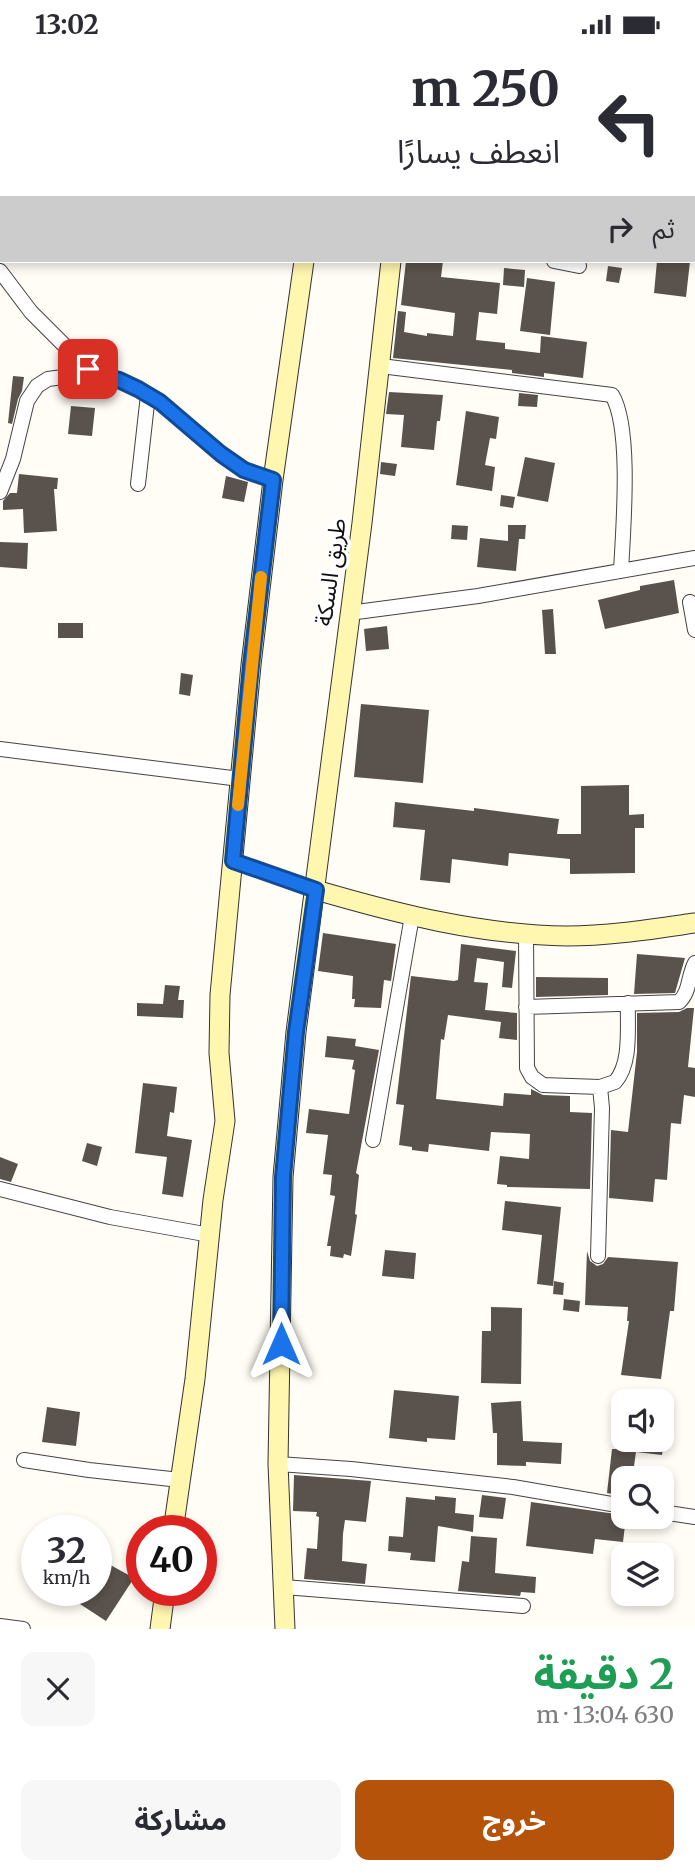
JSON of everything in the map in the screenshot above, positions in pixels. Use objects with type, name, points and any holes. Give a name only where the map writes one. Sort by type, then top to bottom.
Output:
[{"type":"main road","points":[[175,1515],[195,1379],[225,1121],[219,1053],[220,995],[240,779],[273,480],[304,263]]},
{"type":"main road","name":"طريق السكة","points":[[285,1629],[278,1464],[283,1177],[296,1032],[381,366],[391,263]]},
{"type":"main road","points":[[316,890],[412,916],[470,928],[526,935],[604,935],[695,923]]},
{"type":"main road","points":[[160,1629],[163,1606]]},
{"type":"street","points":[[566,263],[579,265]]},
{"type":"street","points":[[0,271],[30,311],[92,373]]},
{"type":"street","points":[[381,366],[612,395],[621,418],[624,490],[621,571]]},
{"type":"street","points":[[0,492],[13,460],[27,401],[37,386],[57,377],[92,373],[119,380],[148,395],[244,470],[273,480]]},
{"type":"street","points":[[138,484],[148,395]]},
{"type":"street","points":[[349,613],[478,596],[695,558]]},
{"type":"street","points":[[690,602],[695,630]]},
{"type":"street","points":[[0,749],[240,779]]},
{"type":"street","points":[[233,861],[316,890]]},
{"type":"street","points":[[373,1140],[412,916]]},
{"type":"street","points":[[526,935],[527,1068],[532,1077],[543,1085],[600,1087],[615,1082],[624,1066],[627,1049],[628,1003]]},
{"type":"street","points":[[526,1007],[679,1002],[685,995],[695,963]]},
{"type":"street","points":[[598,1256],[602,1108],[600,1087]]},
{"type":"street","points":[[0,1189],[99,1214],[210,1235]]},
{"type":"street","points":[[24,1460],[180,1480]]},
{"type":"street","points":[[278,1464],[513,1486],[611,1504]]},
{"type":"street","points":[[674,1514],[695,1517]]},
{"type":"street","points":[[284,1587],[523,1606]]},
{"type":"street","points":[[0,1626],[23,1629]]},
{"type":"building","points":[[406,263],[443,263],[441,277],[500,283],[497,314],[479,312],[476,340],[505,343],[505,349],[540,353],[541,336],[587,342],[583,378],[544,373],[544,377],[512,373],[512,370],[393,358],[398,311],[406,312],[404,332],[427,336],[427,333],[453,336],[455,313],[401,305]]},
{"type":"building","points":[[657,263],[690,263],[686,297],[654,293]]},
{"type":"building","points":[[608,266],[622,268],[619,283],[606,281]]},
{"type":"building","points":[[504,268],[525,270],[524,287],[503,285]]},
{"type":"building","points":[[527,278],[555,282],[550,335],[520,331]]},
{"type":"building","points":[[13,376],[24,377],[12,424],[8,423]]},
{"type":"building","points":[[389,392],[443,395],[434,450],[401,447],[404,415],[386,414]]},
{"type":"building","points":[[519,393],[538,395],[537,407],[518,406]]},
{"type":"building","points":[[71,406],[95,408],[92,436],[68,434]]},
{"type":"building","points":[[466,411],[499,417],[496,439],[490,438],[485,465],[495,467],[492,491],[456,485]]},
{"type":"building","points":[[525,457],[555,463],[548,502],[517,496]]},
{"type":"building","points":[[381,462],[397,464],[395,476],[380,474]]},
{"type":"building","points":[[19,474],[58,478],[57,489],[54,489],[57,531],[24,533],[23,509],[3,510],[3,501],[10,493],[17,493]]},
{"type":"building","points":[[226,476],[248,482],[244,502],[222,498]]},
{"type":"building","points":[[501,495],[515,497],[513,508],[500,506]]},
{"type":"building","points":[[452,525],[468,526],[467,540],[451,539]]},
{"type":"building","points":[[508,525],[526,525],[525,539],[519,539],[516,571],[477,567],[480,538],[508,541]]},
{"type":"building","points":[[0,542],[28,543],[27,569],[0,567]]},
{"type":"building","points":[[674,580],[679,613],[605,629],[598,600],[640,590],[640,586]]},
{"type":"building","points":[[553,609],[556,654],[545,654],[542,610]]},
{"type":"building","points":[[58,623],[83,623],[83,638],[58,638]]},
{"type":"building","points":[[387,626],[389,649],[366,651],[364,629]]},
{"type":"building","points":[[181,673],[193,675],[190,696],[179,694]]},
{"type":"building","points":[[361,704],[429,710],[423,783],[354,777]]},
{"type":"building","points":[[629,785],[629,815],[644,814],[644,828],[635,828],[635,873],[570,874],[570,859],[509,853],[508,866],[452,859],[450,883],[420,880],[425,830],[393,827],[395,802],[474,811],[474,808],[559,819],[557,834],[581,834],[581,786]]},
{"type":"building","points":[[323,933],[396,944],[391,981],[384,980],[381,1008],[354,1007],[353,976],[318,971]]},
{"type":"building","points":[[461,944],[516,951],[512,988],[502,987],[504,962],[477,958],[474,982],[488,983],[485,1010],[517,1013],[517,1040],[499,1038],[501,1022],[448,1015],[444,1040],[441,1039],[436,1099],[503,1106],[504,1093],[531,1095],[531,1089],[543,1095],[570,1096],[570,1112],[592,1113],[590,1189],[507,1187],[497,1184],[500,1156],[529,1159],[530,1134],[491,1132],[489,1151],[429,1144],[428,1152],[399,1145],[404,1105],[396,1104],[411,976],[458,980]]},
{"type":"building","points":[[637,954],[685,958],[675,993],[634,994]]},
{"type":"building","points":[[536,977],[608,978],[608,995],[536,997]]},
{"type":"building","points":[[165,985],[180,986],[178,1000],[184,1000],[183,1018],[137,1016],[137,1003],[163,1004]]},
{"type":"building","points":[[694,1008],[688,1067],[695,1068],[695,1097],[684,1095],[681,1124],[671,1123],[667,1180],[655,1179],[653,1202],[609,1198],[611,1130],[628,1132],[637,1052],[637,1013],[679,1012]]},
{"type":"building","points":[[327,1036],[356,1039],[355,1046],[379,1050],[356,1173],[359,1175],[357,1215],[351,1256],[344,1254],[343,1258],[330,1256],[331,1246],[327,1246],[335,1196],[330,1195],[332,1175],[323,1174],[328,1135],[306,1133],[309,1109],[349,1114],[354,1060],[325,1057]]},
{"type":"building","points":[[143,1083],[177,1087],[174,1113],[170,1112],[167,1136],[192,1140],[183,1197],[162,1194],[167,1157],[135,1153]]},
{"type":"building","points":[[87,1143],[102,1147],[97,1166],[82,1161]]},
{"type":"building","points":[[0,1157],[18,1164],[11,1182],[0,1179]]},
{"type":"building","points":[[505,1201],[561,1207],[553,1286],[537,1284],[542,1235],[502,1230]]},
{"type":"building","points":[[385,1250],[416,1253],[414,1279],[382,1276]]},
{"type":"building","points":[[587,1251],[590,1261],[597,1266],[603,1264],[608,1257],[678,1262],[674,1311],[670,1311],[661,1379],[621,1375],[629,1321],[628,1307],[585,1305]]},
{"type":"building","points":[[554,1281],[564,1283],[563,1295],[553,1294]]},
{"type":"building","points":[[564,1299],[580,1301],[579,1312],[563,1310]]},
{"type":"building","points":[[491,1307],[522,1308],[521,1384],[481,1383],[482,1331],[491,1331]]},
{"type":"building","points":[[394,1390],[459,1396],[455,1440],[427,1438],[427,1442],[389,1438]]},
{"type":"building","points":[[521,1401],[523,1441],[562,1443],[561,1464],[526,1462],[526,1466],[497,1465],[497,1433],[493,1433],[491,1403]]},
{"type":"building","points":[[47,1407],[80,1412],[76,1446],[42,1442]]},
{"type":"building","points":[[612,1452],[636,1452],[634,1466],[611,1466],[611,1494],[607,1493]]},
{"type":"building","points":[[636,1452],[662,1452],[662,1455]]},
{"type":"building","points":[[294,1475],[371,1481],[366,1522],[345,1520],[343,1534],[342,1561],[367,1564],[365,1584],[304,1579],[307,1548],[317,1549],[319,1517],[316,1516],[317,1512],[293,1511]]},
{"type":"building","points":[[482,1495],[506,1498],[503,1519],[479,1517]]},
{"type":"building","points":[[435,1496],[456,1498],[455,1513],[474,1515],[473,1532],[438,1526],[435,1562],[410,1560],[411,1553],[388,1551],[389,1536],[403,1537],[406,1497],[435,1500]]},
{"type":"building","points":[[531,1502],[611,1513],[611,1529],[625,1529],[623,1542],[595,1539],[593,1554],[526,1546]]},
{"type":"building","points":[[471,1536],[497,1538],[495,1573],[536,1577],[535,1593],[521,1592],[520,1596],[458,1591],[462,1561],[469,1562]]},
{"type":"building","points":[[112,1566],[126,1574],[126,1590],[106,1621],[83,1606],[112,1606]]},
{"type":"slow traffic","points":[[238,805],[261,577]]},
{"type":"route","points":[[88,369],[92,373],[119,380],[160,402],[244,470],[273,480],[242,750],[233,861],[316,890],[296,1032],[283,1177],[281,1344]]}]
